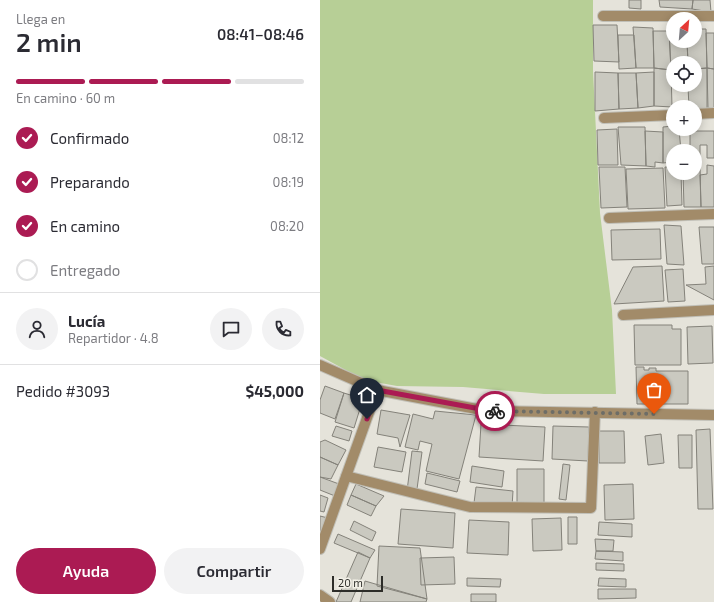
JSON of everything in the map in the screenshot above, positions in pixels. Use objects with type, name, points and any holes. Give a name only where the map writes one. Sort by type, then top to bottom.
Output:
[{"type":"street","points":[[603,16],[714,16]]},
{"type":"street","points":[[702,114],[714,113]]},
{"type":"street","points":[[604,118],[666,115]]},
{"type":"street","points":[[609,218],[714,214]]},
{"type":"street","points":[[623,315],[714,310]]},
{"type":"street","points":[[320,365],[377,390],[486,410],[714,415]]},
{"type":"street","points":[[320,549],[377,390]]},
{"type":"street","points":[[346,476],[470,507],[591,508],[595,412]]},
{"type":"street","points":[[320,594],[330,602]]},
{"type":"green space","points":[[320,0],[593,0],[593,71],[600,213],[612,310],[616,394],[544,394],[463,387],[397,386],[364,380],[320,356]]},
{"type":"building","points":[[629,0],[641,0],[641,9],[629,8]]},
{"type":"building","points":[[659,0],[693,0],[692,9],[660,7]]},
{"type":"building","points":[[693,0],[710,0],[711,12],[692,9]]},
{"type":"building","points":[[593,25],[617,25],[619,62],[594,61]]},
{"type":"building","points":[[633,27],[653,28],[654,68],[636,68]]},
{"type":"building","points":[[702,29],[706,29],[707,68],[702,68],[702,56],[688,56],[687,48],[702,48]]},
{"type":"building","points":[[653,31],[666,31],[666,48],[670,48],[670,56],[666,56],[666,69],[654,68]]},
{"type":"building","points":[[706,33],[714,33],[714,69],[707,68]]},
{"type":"building","points":[[618,35],[634,35],[636,68],[619,69]]},
{"type":"building","points":[[670,48],[687,48],[688,56],[670,56]]},
{"type":"building","points":[[654,68],[666,69],[666,92],[672,92],[672,100],[666,100],[666,107],[654,106]]},
{"type":"building","points":[[702,68],[707,68],[707,112],[702,112],[702,100],[689,100],[688,92],[702,92]]},
{"type":"building","points":[[707,68],[714,69],[714,109],[708,108]]},
{"type":"building","points":[[595,72],[618,73],[619,109],[595,111]]},
{"type":"building","points":[[654,72],[654,106],[638,108],[636,73]]},
{"type":"building","points":[[618,73],[636,73],[638,108],[619,109]]},
{"type":"building","points":[[618,127],[645,127],[646,166],[621,165]]},
{"type":"building","points":[[663,127],[666,127],[666,136],[680,136],[680,144],[666,144],[666,163],[663,163]]},
{"type":"building","points":[[617,129],[618,165],[598,165],[597,130]]},
{"type":"building","points":[[645,131],[663,132],[663,163],[655,162],[655,167],[646,166]]},
{"type":"building","points":[[702,131],[714,131],[714,158],[707,158],[707,145],[690,144],[690,136],[702,136]]},
{"type":"building","points":[[707,165],[714,166],[714,207],[701,207],[700,180],[702,180],[702,175],[707,174]]},
{"type":"building","points":[[599,167],[625,167],[627,207],[601,208]]},
{"type":"building","points":[[665,167],[666,180],[681,180],[682,205],[667,206]]},
{"type":"building","points":[[663,168],[665,208],[628,209],[626,169]]},
{"type":"building","points":[[683,180],[700,180],[701,207],[684,207]]},
{"type":"building","points":[[664,225],[681,226],[684,265],[667,264]]},
{"type":"building","points":[[699,227],[714,227],[714,264],[702,264]]},
{"type":"building","points":[[660,229],[661,259],[612,260],[611,230]]},
{"type":"building","points":[[662,266],[664,301],[614,304],[633,267]]},
{"type":"building","points":[[714,266],[714,300],[686,285],[706,284],[705,267]]},
{"type":"building","points":[[683,269],[685,301],[668,302],[665,270]]},
{"type":"building","points":[[634,325],[672,325],[672,329],[681,329],[681,365],[635,365]]},
{"type":"building","points":[[712,326],[713,363],[688,364],[687,327]]},
{"type":"building","points":[[636,367],[644,367],[644,370],[656,368],[656,371],[688,371],[688,404],[637,404]]},
{"type":"building","points":[[325,386],[344,393],[335,419],[320,413],[320,400]]},
{"type":"building","points":[[344,393],[363,399],[354,428],[335,422]]},
{"type":"building","points":[[381,410],[410,415],[400,447],[398,438],[377,434]]},
{"type":"building","points":[[435,411],[476,415],[459,479],[426,471],[432,444],[420,441],[418,450],[405,447],[413,414],[433,419]]},
{"type":"building","points":[[481,424],[545,427],[543,461],[479,457]]},
{"type":"building","points":[[336,426],[352,431],[349,441],[332,436]]},
{"type":"building","points":[[553,426],[589,427],[588,461],[552,459]]},
{"type":"building","points":[[710,429],[713,509],[698,509],[696,430]]},
{"type":"building","points":[[599,431],[624,431],[625,463],[599,463]]},
{"type":"building","points":[[661,434],[664,463],[648,465],[645,436]]},
{"type":"building","points":[[678,435],[692,435],[692,468],[679,468]]},
{"type":"building","points":[[325,440],[346,450],[338,465],[320,457],[320,442]]},
{"type":"building","points":[[378,447],[406,452],[402,472],[374,467]]},
{"type":"building","points":[[412,451],[422,452],[417,489],[407,491]]},
{"type":"building","points":[[320,457],[338,465],[331,479],[320,477]]},
{"type":"building","points":[[563,464],[570,465],[566,500],[559,499]]},
{"type":"building","points":[[472,466],[504,471],[502,487],[470,482]]},
{"type":"building","points":[[517,469],[544,469],[544,508],[517,508]]},
{"type":"building","points":[[427,473],[460,481],[457,492],[425,484]]},
{"type":"building","points":[[320,477],[339,484],[335,496],[320,490]]},
{"type":"building","points":[[356,484],[384,496],[376,506],[351,495]]},
{"type":"building","points":[[633,484],[634,519],[605,520],[604,485]]},
{"type":"building","points":[[476,487],[513,491],[512,507],[474,503]]},
{"type":"building","points":[[320,495],[328,498],[324,512],[320,511]]},
{"type":"building","points":[[351,495],[376,506],[371,516],[347,505]]},
{"type":"building","points":[[401,509],[455,513],[453,548],[398,544]]},
{"type":"building","points":[[320,516],[328,518],[324,532],[320,530]]},
{"type":"building","points":[[568,517],[577,517],[577,544],[568,544]]},
{"type":"building","points":[[561,518],[562,550],[533,551],[532,519]]},
{"type":"building","points":[[469,520],[509,522],[508,555],[467,553]]},
{"type":"building","points":[[354,521],[376,532],[372,541],[350,530]]},
{"type":"building","points":[[599,522],[632,524],[632,537],[598,535]]},
{"type":"building","points":[[338,534],[375,550],[370,558],[334,543]]},
{"type":"building","points":[[595,539],[614,540],[613,551],[596,551]]},
{"type":"building","points":[[379,546],[420,548],[427,599],[377,586]]},
{"type":"building","points":[[596,551],[623,552],[623,561],[595,559]]},
{"type":"building","points":[[358,552],[370,558],[351,602],[336,602]]},
{"type":"building","points":[[454,557],[455,584],[421,585],[420,558]]},
{"type":"building","points":[[596,563],[624,564],[624,571],[596,570]]},
{"type":"building","points":[[467,578],[501,579],[500,587],[467,586]]},
{"type":"building","points":[[599,578],[626,579],[626,587],[598,586]]},
{"type":"building","points":[[365,581],[427,599],[426,602],[360,602]]},
{"type":"building","points":[[598,589],[636,589],[636,598],[598,599]]},
{"type":"building","points":[[471,594],[496,594],[496,602],[471,602]]},
{"type":"way so far","points":[[495,411],[654,414]]},
{"type":"route","points":[[367,419],[377,390],[495,411]]}]
